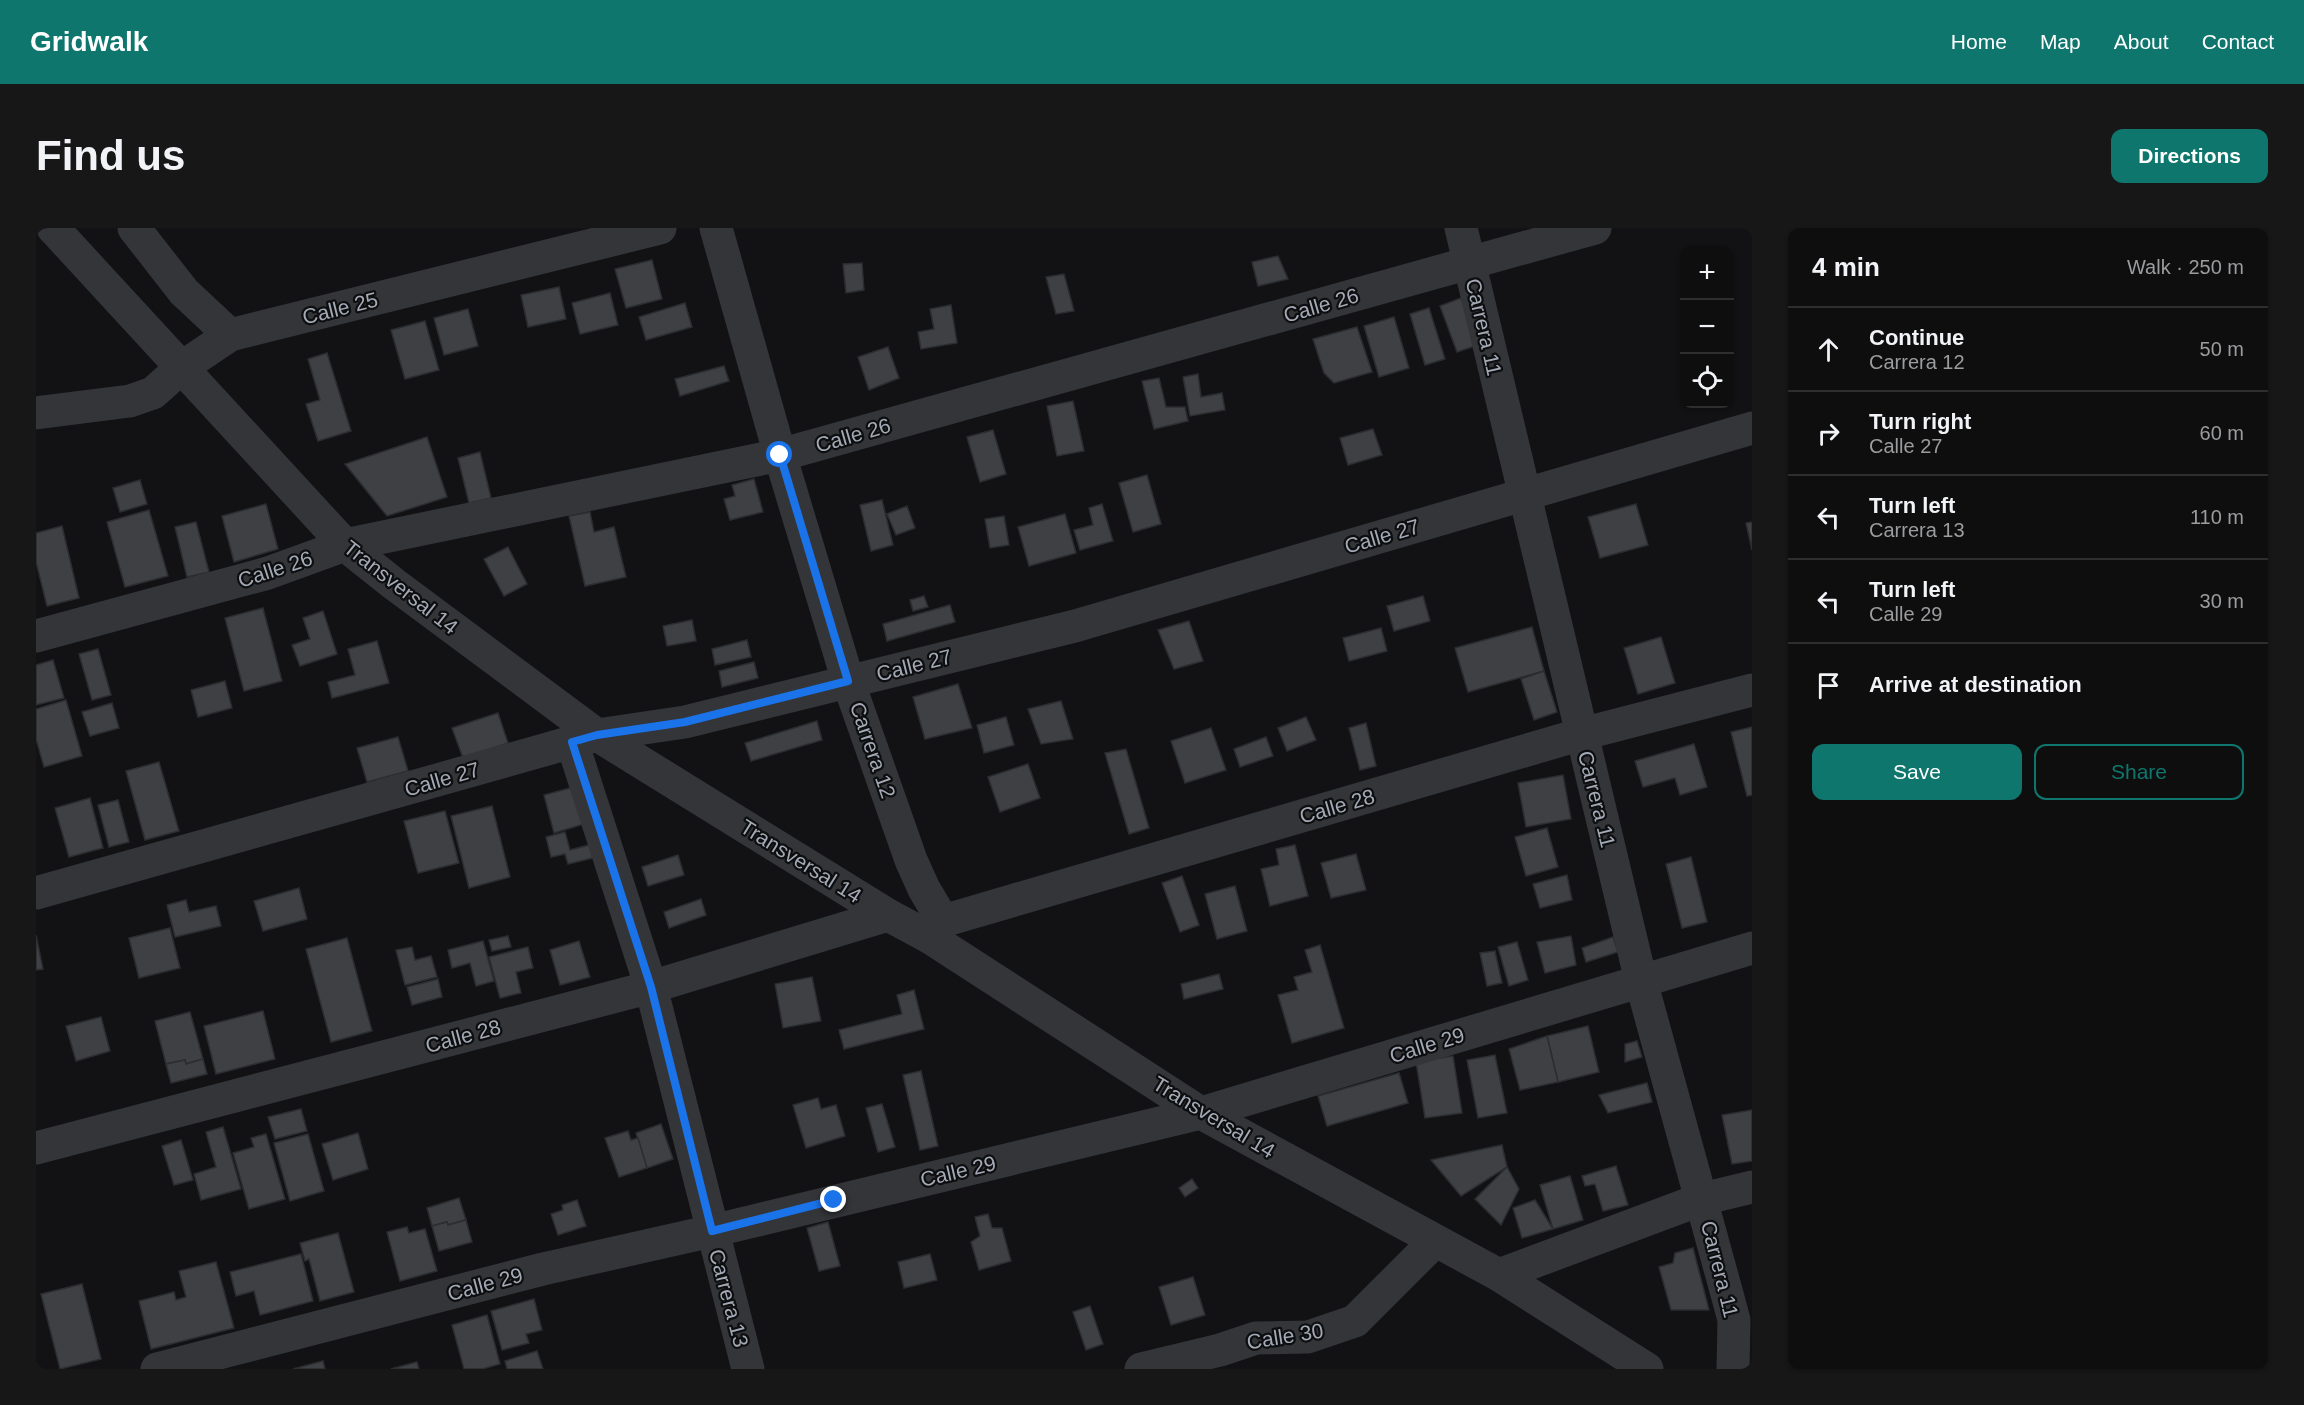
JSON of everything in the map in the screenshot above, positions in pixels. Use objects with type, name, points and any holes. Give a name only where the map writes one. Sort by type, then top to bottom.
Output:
[{"type":"street","name":"Transversal 14","points":[[53,228],[345,545],[584,739],[888,915],[936,929],[1202,1113],[1498,1275],[1647,1369]]},
{"type":"street","points":[[134,228],[184,292],[230,335]]},
{"type":"street","name":"Calle 25","points":[[36,413],[130,401],[153,393],[181,368],[230,335],[660,228]]},
{"type":"street","name":"Carrera 12","points":[[716,228],[780,455],[848,681],[911,861],[924,889],[936,929]]},
{"type":"street","name":"Carrera 11","points":[[1461,228],[1641,981],[1734,1320],[1733,1369]]},
{"type":"street","name":"Calle 26","points":[[36,636],[268,573],[345,545],[780,455],[1595,228]]},
{"type":"street","name":"Calle 27","points":[[36,893],[584,739],[685,722],[1075,626],[1752,428]]},
{"type":"street","name":"Calle 28","points":[[936,929],[1582,734],[1752,690]]},
{"type":"street","name":"Carrera 13","points":[[584,739],[651,987],[748,1369]]},
{"type":"street","name":"Calle 28","points":[[36,1148],[651,987],[888,915]]},
{"type":"street","name":"Calle 29","points":[[157,1369],[543,1269],[712,1231],[1202,1113],[1752,948]]},
{"type":"street","points":[[1498,1275],[1702,1199],[1752,1187]]},
{"type":"street","name":"Calle 30","points":[[1141,1369],[1220,1350],[1256,1338],[1308,1337],[1355,1321],[1435,1241]]},
{"type":"building","points":[[1278,256],[1288,279],[1258,286],[1252,262]]},
{"type":"building","points":[[652,260],[662,299],[626,308],[615,269]]},
{"type":"building","points":[[862,263],[864,290],[846,293],[843,264]]},
{"type":"building","points":[[1064,274],[1074,311],[1056,314],[1046,277]]},
{"type":"building","points":[[559,287],[566,319],[528,327],[521,295]]},
{"type":"building","points":[[610,293],[618,325],[580,334],[572,303]]},
{"type":"building","points":[[1461,298],[1478,345],[1457,352],[1440,306]]},
{"type":"building","points":[[685,303],[692,327],[646,340],[639,317]]},
{"type":"building","points":[[951,305],[957,343],[921,349],[918,332],[934,329],[930,309]]},
{"type":"building","points":[[1429,308],[1445,359],[1425,365],[1410,314]]},
{"type":"building","points":[[468,309],[478,346],[444,355],[434,318]]},
{"type":"building","points":[[1394,317],[1409,368],[1379,377],[1364,326]]},
{"type":"building","points":[[425,321],[439,370],[405,379],[391,330]]},
{"type":"building","points":[[1357,327],[1372,372],[1334,383],[1324,373],[1313,339]]},
{"type":"building","points":[[888,347],[899,378],[869,390],[858,357]]},
{"type":"building","points":[[327,353],[351,431],[318,441],[306,404],[320,400],[308,359]]},
{"type":"building","points":[[724,366],[729,381],[680,396],[675,379]]},
{"type":"building","points":[[1198,374],[1201,397],[1222,393],[1225,410],[1190,416],[1183,377]]},
{"type":"building","points":[[1159,378],[1166,407],[1185,407],[1188,421],[1154,429],[1142,381]]},
{"type":"building","points":[[1073,401],[1084,451],[1057,456],[1047,406]]},
{"type":"building","points":[[1373,429],[1382,455],[1348,465],[1340,438]]},
{"type":"building","points":[[993,430],[1006,474],[980,482],[967,437]]},
{"type":"building","points":[[427,437],[447,497],[387,516],[345,464]]},
{"type":"building","points":[[480,452],[491,498],[469,503],[458,458]]},
{"type":"building","points":[[1147,475],[1161,524],[1133,532],[1119,483]]},
{"type":"building","points":[[754,479],[763,512],[730,520],[724,499],[735,496],[732,485]]},
{"type":"building","points":[[140,480],[147,504],[120,512],[113,488]]},
{"type":"building","points":[[882,500],[893,545],[871,551],[860,505]]},
{"type":"building","points":[[266,504],[278,549],[234,562],[222,516]]},
{"type":"building","points":[[1102,504],[1113,541],[1080,550],[1074,530],[1093,525],[1089,508]]},
{"type":"building","points":[[1636,504],[1648,545],[1600,558],[1588,517]]},
{"type":"building","points":[[907,506],[915,528],[896,535],[887,514]]},
{"type":"building","points":[[149,510],[168,576],[125,587],[107,522]]},
{"type":"building","points":[[590,512],[594,532],[614,527],[626,577],[585,586],[569,516]]},
{"type":"building","points":[[1065,514],[1076,553],[1029,566],[1018,527]]},
{"type":"building","points":[[1004,516],[1009,545],[990,548],[985,519]]},
{"type":"building","points":[[196,522],[209,572],[187,577],[175,527]]},
{"type":"building","points":[[1752,522],[1752,550],[1746,523]]},
{"type":"building","points":[[62,526],[79,598],[47,606],[36,562],[36,533]]},
{"type":"building","points":[[508,547],[527,584],[504,596],[484,559]]},
{"type":"building","points":[[924,596],[928,607],[913,611],[910,600]]},
{"type":"building","points":[[1423,596],[1430,621],[1394,631],[1387,606]]},
{"type":"building","points":[[950,605],[955,622],[887,641],[883,624]]},
{"type":"building","points":[[263,608],[282,681],[244,691],[225,618]]},
{"type":"building","points":[[323,611],[337,654],[300,666],[292,645],[310,639],[303,618]]},
{"type":"building","points":[[692,620],[696,641],[667,646],[663,626]]},
{"type":"building","points":[[1189,621],[1203,661],[1174,669],[1158,630]]},
{"type":"building","points":[[1532,627],[1544,671],[1468,692],[1455,648]]},
{"type":"building","points":[[1381,628],[1387,651],[1349,661],[1343,638]]},
{"type":"building","points":[[1661,637],[1675,683],[1638,694],[1624,648]]},
{"type":"building","points":[[747,640],[751,657],[715,665],[712,649]]},
{"type":"building","points":[[377,641],[389,683],[332,698],[328,682],[355,675],[348,649]]},
{"type":"building","points":[[98,649],[111,695],[92,700],[79,654]]},
{"type":"building","points":[[53,660],[64,698],[36,705],[36,665]]},
{"type":"building","points":[[754,662],[758,678],[722,687],[719,671]]},
{"type":"building","points":[[1544,671],[1557,712],[1534,720],[1521,679]]},
{"type":"building","points":[[225,681],[232,708],[198,717],[191,690]]},
{"type":"building","points":[[958,684],[972,728],[925,739],[913,697]]},
{"type":"building","points":[[66,700],[82,756],[44,767],[36,739],[36,709]]},
{"type":"building","points":[[1061,701],[1073,739],[1041,744],[1028,709]]},
{"type":"building","points":[[112,703],[119,728],[90,736],[82,712]]},
{"type":"building","points":[[498,713],[508,743],[463,758],[452,728]]},
{"type":"building","points":[[1006,717],[1014,745],[984,753],[977,725]]},
{"type":"building","points":[[1306,717],[1316,740],[1287,751],[1278,728]]},
{"type":"building","points":[[817,721],[822,740],[751,761],[745,743]]},
{"type":"building","points":[[1366,723],[1376,766],[1360,770],[1349,728]]},
{"type":"building","points":[[1752,727],[1752,795],[1747,796],[1731,732]]},
{"type":"building","points":[[1211,728],[1226,770],[1185,783],[1171,741]]},
{"type":"building","points":[[398,737],[408,771],[367,782],[357,748]]},
{"type":"building","points":[[1266,737],[1273,756],[1240,767],[1234,749]]},
{"type":"building","points":[[1694,744],[1707,787],[1680,795],[1675,778],[1643,787],[1635,761]]},
{"type":"building","points":[[1126,749],[1149,828],[1129,834],[1105,753]]},
{"type":"building","points":[[159,762],[179,831],[145,840],[126,771]]},
{"type":"building","points":[[1028,764],[1040,798],[1000,812],[988,777]]},
{"type":"building","points":[[1563,775],[1571,819],[1526,827],[1518,783]]},
{"type":"building","points":[[574,787],[584,824],[554,833],[544,795]]},
{"type":"building","points":[[90,798],[103,848],[69,857],[55,808]]},
{"type":"building","points":[[118,800],[129,842],[109,847],[98,805]]},
{"type":"building","points":[[492,806],[510,877],[469,888],[451,816]]},
{"type":"building","points":[[445,811],[459,863],[418,873],[404,821]]},
{"type":"building","points":[[1547,828],[1558,867],[1526,876],[1515,837]]},
{"type":"building","points":[[565,832],[570,850],[589,845],[593,858],[568,864],[565,854],[551,857],[546,837]]},
{"type":"building","points":[[1295,845],[1308,896],[1270,906],[1261,869],[1279,865],[1276,849]]},
{"type":"building","points":[[1356,854],[1366,890],[1331,898],[1321,863]]},
{"type":"building","points":[[678,855],[684,875],[648,886],[642,867]]},
{"type":"building","points":[[1691,857],[1707,922],[1682,928],[1666,864]]},
{"type":"building","points":[[1567,875],[1572,900],[1540,908],[1533,884]]},
{"type":"building","points":[[1182,876],[1199,925],[1180,932],[1162,883]]},
{"type":"building","points":[[1235,886],[1247,931],[1217,939],[1205,894]]},
{"type":"building","points":[[299,888],[307,919],[263,931],[254,901]]},
{"type":"building","points":[[701,899],[706,915],[669,928],[664,912]]},
{"type":"building","points":[[186,900],[189,912],[216,906],[221,926],[175,937],[167,905]]},
{"type":"building","points":[[170,928],[180,968],[139,978],[129,938]]},
{"type":"building","points":[[36,935],[43,969],[36,970]]},
{"type":"building","points":[[508,936],[511,947],[492,951],[489,940]]},
{"type":"building","points":[[1571,936],[1576,965],[1545,973],[1537,942]]},
{"type":"building","points":[[1613,937],[1618,952],[1586,962],[1582,948]]},
{"type":"building","points":[[347,938],[372,1031],[331,1042],[306,949]]},
{"type":"building","points":[[483,941],[494,981],[476,986],[470,963],[452,968],[448,950]]},
{"type":"building","points":[[579,941],[590,977],[560,985],[550,950]]},
{"type":"building","points":[[1517,942],[1528,980],[1509,986],[1498,947]]},
{"type":"building","points":[[1320,945],[1344,1028],[1292,1043],[1278,995],[1298,990],[1294,977],[1312,972],[1305,950]]},
{"type":"building","points":[[412,947],[415,960],[431,956],[437,977],[405,985],[396,950]]},
{"type":"building","points":[[528,947],[533,968],[516,972],[521,993],[500,998],[489,957]]},
{"type":"building","points":[[1495,951],[1502,983],[1487,986],[1480,953]]},
{"type":"building","points":[[1219,974],[1223,989],[1184,999],[1181,984]]},
{"type":"building","points":[[812,977],[821,1021],[783,1028],[775,984]]},
{"type":"building","points":[[438,979],[442,997],[412,1005],[407,987]]},
{"type":"building","points":[[914,990],[924,1029],[844,1049],[839,1030],[902,1014],[897,995]]},
{"type":"building","points":[[263,1011],[275,1059],[216,1074],[204,1026]]},
{"type":"building","points":[[190,1012],[203,1059],[186,1064],[185,1060],[166,1064],[155,1021]]},
{"type":"building","points":[[101,1017],[110,1051],[76,1061],[66,1026]]},
{"type":"building","points":[[1588,1026],[1599,1072],[1558,1082],[1547,1036]]},
{"type":"building","points":[[1547,1036],[1558,1082],[1520,1090],[1509,1049]]},
{"type":"building","points":[[1637,1041],[1642,1057],[1625,1062],[1625,1044]]},
{"type":"building","points":[[1495,1055],[1507,1113],[1478,1118],[1467,1060]]},
{"type":"building","points":[[1453,1056],[1462,1113],[1425,1118],[1416,1062]]},
{"type":"building","points":[[203,1059],[207,1074],[171,1083],[166,1064],[185,1060],[186,1064]]},
{"type":"building","points":[[921,1071],[938,1146],[920,1150],[903,1075]]},
{"type":"building","points":[[1399,1073],[1408,1103],[1327,1126],[1318,1096]]},
{"type":"building","points":[[1647,1083],[1652,1102],[1608,1113],[1599,1095]]},
{"type":"building","points":[[818,1098],[821,1109],[836,1105],[845,1136],[806,1148],[793,1105]]},
{"type":"building","points":[[882,1104],[895,1147],[878,1152],[866,1108]]},
{"type":"building","points":[[301,1109],[307,1131],[275,1139],[268,1117]]},
{"type":"building","points":[[1752,1110],[1752,1161],[1732,1164],[1722,1115]]},
{"type":"building","points":[[661,1124],[673,1159],[647,1168],[636,1133]]},
{"type":"building","points":[[223,1127],[241,1189],[201,1200],[194,1174],[216,1167],[206,1132]]},
{"type":"building","points":[[628,1131],[631,1140],[638,1138],[647,1168],[619,1177],[605,1138]]},
{"type":"building","points":[[358,1133],[368,1169],[333,1180],[322,1144]]},
{"type":"building","points":[[266,1134],[285,1199],[249,1209],[233,1153],[254,1147],[251,1138]]},
{"type":"building","points":[[308,1134],[324,1191],[290,1201],[274,1143]]},
{"type":"building","points":[[181,1140],[193,1180],[174,1185],[162,1146]]},
{"type":"building","points":[[1502,1145],[1507,1167],[1461,1196],[1431,1160]]},
{"type":"building","points":[[1616,1166],[1628,1205],[1603,1211],[1595,1184],[1585,1186],[1582,1176]]},
{"type":"building","points":[[1507,1167],[1519,1189],[1501,1225],[1475,1199]]},
{"type":"building","points":[[1570,1176],[1583,1220],[1553,1229],[1540,1185]]},
{"type":"building","points":[[1192,1179],[1198,1188],[1185,1197],[1179,1188]]},
{"type":"building","points":[[459,1198],[466,1220],[432,1226],[427,1208]]},
{"type":"building","points":[[577,1200],[586,1226],[558,1235],[551,1214],[563,1210],[562,1205]]},
{"type":"building","points":[[1535,1200],[1553,1229],[1522,1238],[1513,1208]]},
{"type":"building","points":[[988,1214],[992,1228],[1002,1228],[1011,1261],[979,1270],[971,1242],[980,1236],[975,1217]]},
{"type":"building","points":[[466,1220],[472,1242],[439,1251],[432,1226]]},
{"type":"building","points":[[828,1222],[840,1266],[819,1271],[807,1228]]},
{"type":"building","points":[[407,1227],[409,1233],[425,1229],[437,1271],[400,1281],[387,1232]]},
{"type":"building","points":[[338,1233],[354,1292],[320,1301],[309,1259],[305,1261],[300,1243]]},
{"type":"building","points":[[1693,1248],[1709,1310],[1671,1310],[1659,1267],[1673,1263],[1675,1253]]},
{"type":"building","points":[[301,1254],[313,1301],[260,1315],[254,1291],[236,1296],[230,1272]]},
{"type":"building","points":[[930,1254],[937,1280],[904,1288],[898,1262]]},
{"type":"building","points":[[216,1262],[234,1328],[151,1349],[139,1301],[174,1292],[176,1300],[186,1297],[179,1271]]},
{"type":"building","points":[[1193,1277],[1205,1315],[1171,1325],[1159,1287]]},
{"type":"building","points":[[82,1284],[101,1359],[60,1369],[41,1294]]},
{"type":"building","points":[[534,1299],[542,1330],[526,1334],[529,1343],[502,1350],[491,1311]]},
{"type":"building","points":[[1090,1306],[1103,1344],[1086,1350],[1073,1312]]},
{"type":"building","points":[[487,1315],[500,1364],[482,1369],[464,1369],[452,1325]]},
{"type":"building","points":[[537,1351],[543,1369],[507,1369],[505,1361]]},
{"type":"building","points":[[323,1361],[325,1369],[293,1369]]},
{"type":"building","points":[[417,1362],[419,1369],[391,1369]]},
{"type":"route","points":[[780,455],[848,681],[685,722],[597,735],[572,742],[651,987],[712,1231],[834,1200]]}]
